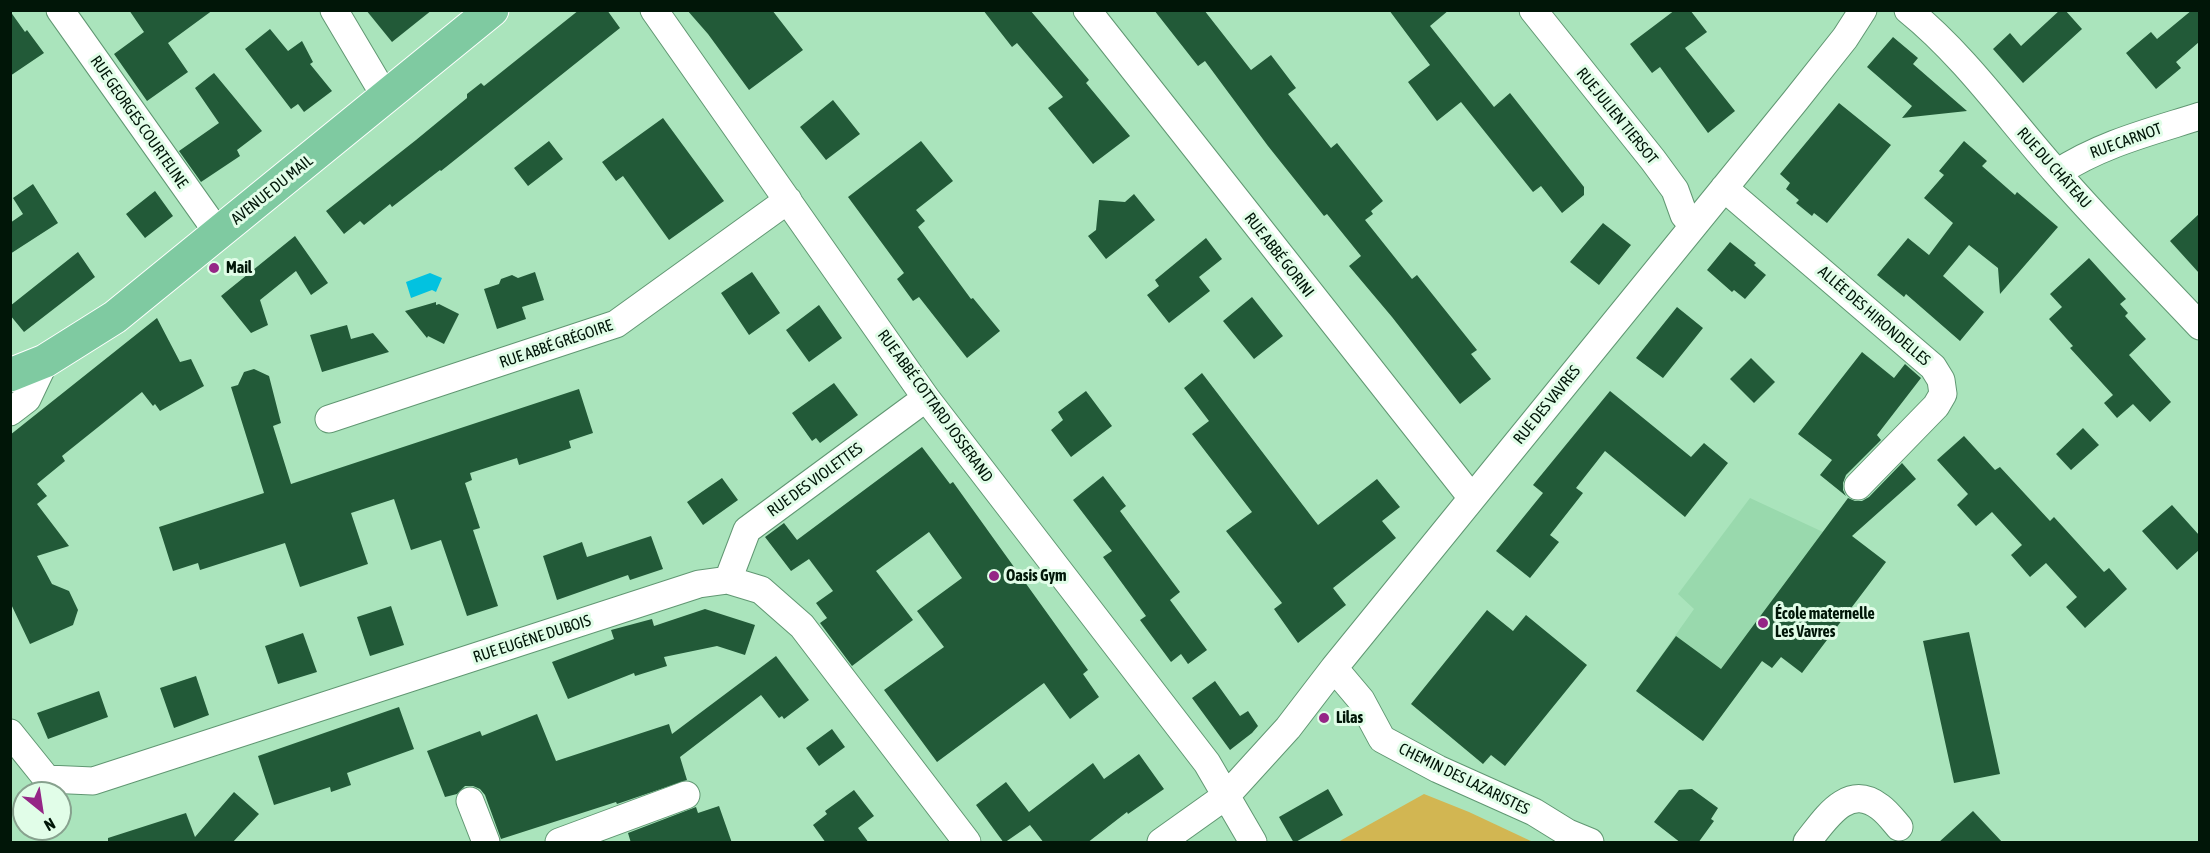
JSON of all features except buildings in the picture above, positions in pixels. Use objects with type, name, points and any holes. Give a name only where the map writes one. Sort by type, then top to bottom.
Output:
[{"type":"main road","name":"AVENUE DU MAIL","points":[[10,375],[45,361],[115,317],[492,10]]},
{"type":"street","name":"RUE GEORGES COURTELINE","points":[[60,10],[218,233]]},
{"type":"street","points":[[334,10],[385,96]]},
{"type":"street","name":"RUE ABBÉ COTTARD JOSSERAND","points":[[654,10],[926,398],[1207,763],[1253,843]]},
{"type":"street","name":"RUE ABBÉ GORINI","points":[[1087,10],[1472,498]]},
{"type":"street","name":"RUE JULIEN TIERSOT","points":[[1533,10],[1653,160],[1675,190],[1684,215],[1693,226]]},
{"type":"street","name":"RUE DES VAVRES","points":[[1161,843],[1227,795],[1288,728],[1334,668],[1845,38],[1863,10]]},
{"type":"street","name":"RUE DU CHÂTEAU","points":[[1908,10],[1928,26],[1953,53],[2057,173],[2199,326]]},
{"type":"street","name":"RUE CARNOT","points":[[2057,173],[2079,158],[2105,146],[2199,116]]},
{"type":"street","name":"ALLÉE DES HIRONDELLES","points":[[1724,188],[1933,367],[1941,380],[1943,394],[1936,406],[1858,486]]},
{"type":"street","name":"RUE ABBÉ GRÉGOIRE","points":[[329,419],[616,324],[788,200]]},
{"type":"street","points":[[10,412],[27,399],[45,361]]},
{"type":"street","name":"RUE DES VIOLETTES","points":[[728,580],[747,530],[926,398]]},
{"type":"street","name":"RUE EUGÈNE DUBOIS","points":[[10,733],[47,779],[93,781],[699,584],[728,580],[761,590],[802,626],[967,843]]},
{"type":"street","name":"CHEMIN DES LAZARISTES","points":[[1334,668],[1361,700],[1382,739],[1438,769],[1534,812],[1568,833],[1590,843]]},
{"type":"street","points":[[559,843],[686,795]]},
{"type":"street","points":[[1807,843],[1825,819],[1840,805],[1854,798],[1868,800],[1880,807],[1899,827]]},
{"type":"street","points":[[470,801],[486,843]]},
{"type":"shaded area","name":"École maternelle Les Vavres","points":[[1750,498],[1823,532],[1831,521],[1886,562],[1802,673],[1781,657],[1772,668],[1762,661],[1703,741],[1636,691],[1694,609],[1678,594]]},
{"type":"shaded area","points":[[1424,794],[1469,812],[1533,842],[1338,842]]},
{"type":"water","points":[[430,273],[442,278],[436,292],[432,290],[411,298],[406,282]]},
{"type":"place","name":"Mail","points":[[214,268]]},
{"type":"place","name":"Oasis Gym","points":[[994,576]]},
{"type":"place","name":"École maternelle Les Vavres","points":[[1763,623]]},
{"type":"place","name":"Lilas","points":[[1324,718]]}]
